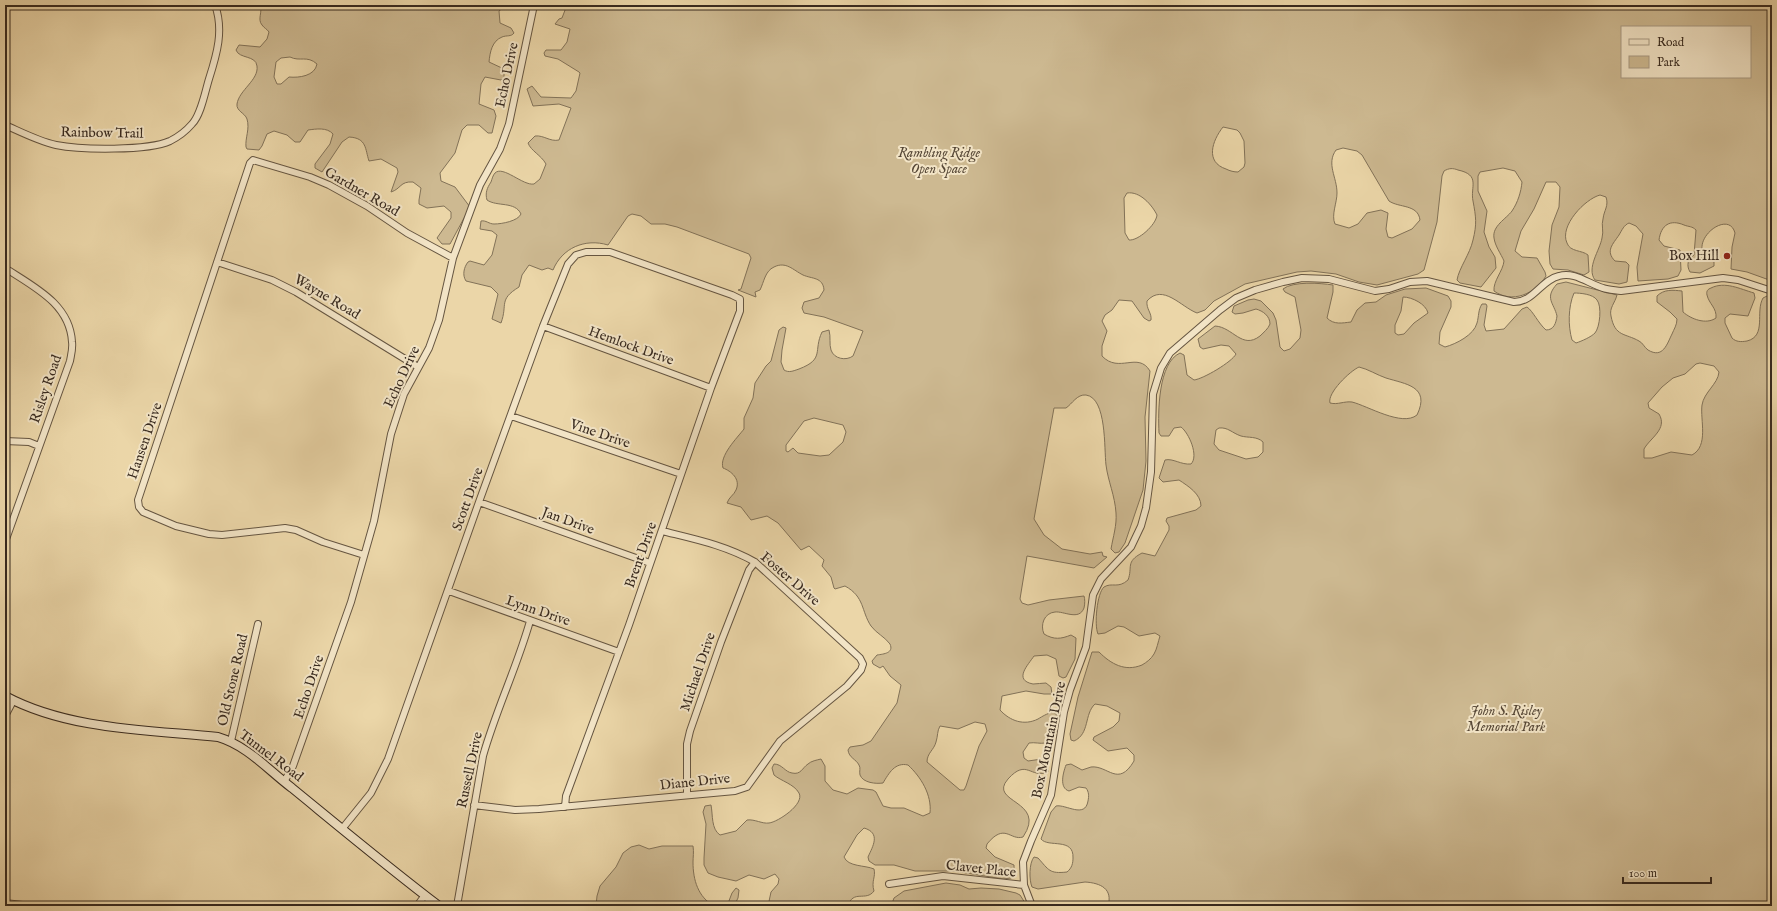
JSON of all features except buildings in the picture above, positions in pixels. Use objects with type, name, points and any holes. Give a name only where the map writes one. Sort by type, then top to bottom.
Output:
[{"type":"main road","name":"Tunnel Road","points":[[5,696],[13,701],[76,722],[218,737],[231,741],[253,756],[439,906]]},
{"type":"street","name":"Rainbow Trail","points":[[5,125],[55,145],[73,147],[132,148],[153,146],[171,140],[184,132],[194,123],[201,105],[217,54],[220,30],[215,5]]},
{"type":"street","name":"Echo Drive","points":[[284,782],[293,766],[351,602],[374,521],[392,434],[404,394],[429,348],[438,320],[453,258],[480,185],[500,149],[508,124],[534,5]]},
{"type":"street","name":"Gardner Road","points":[[253,160],[310,177],[336,188],[453,258]]},
{"type":"street","name":"Hansen Drive","points":[[253,160],[250,163],[142,486],[138,500],[138,507],[153,518],[176,526],[209,534],[222,535],[285,528],[296,530],[323,542],[364,555]]},
{"type":"street","name":"Scott Drive","points":[[342,829],[371,793],[380,779],[388,759],[543,326],[568,264],[576,255],[586,252],[610,252],[732,295],[740,299],[740,311]]},
{"type":"street","name":"Wayne Road","points":[[217,262],[272,280],[296,292],[418,367]]},
{"type":"street","name":"Risley Road","points":[[5,268],[56,304],[67,319],[72,343],[70,361],[5,542]]},
{"type":"street","name":"Box Mountain Drive","points":[[1032,906],[1024,885],[1022,870],[1026,855],[1052,795],[1066,706],[1070,690],[1086,647],[1093,595],[1101,579],[1134,542],[1146,508],[1151,472],[1154,394],[1158,377],[1170,353],[1220,310],[1236,298],[1255,290],[1302,278],[1329,279],[1375,291],[1389,289],[1410,282],[1427,281],[1514,302],[1520,302],[1532,296],[1548,281],[1560,275],[1574,276],[1604,288],[1621,291],[1723,278],[1738,280],[1772,291]]},
{"type":"street","name":"Brent Drive","points":[[565,807],[566,796],[619,652],[711,388],[740,311]]},
{"type":"street","name":"Hemlock Drive","points":[[543,326],[711,388]]},
{"type":"street","name":"Vine Drive","points":[[511,416],[682,474]]},
{"type":"street","points":[[5,441],[29,442],[39,446]]},
{"type":"street","name":"Jan Drive","points":[[479,502],[650,563]]},
{"type":"street","name":"Foster Drive","points":[[662,531],[735,551],[754,562],[860,658],[863,664]]},
{"type":"street","name":"Michael Drive","points":[[687,795],[687,744],[690,731],[721,642],[749,570],[754,562]]},
{"type":"street","name":"Lynn Drive","points":[[448,591],[619,652]]},
{"type":"street","name":"Russell Drive","points":[[457,906],[482,756],[488,736],[524,643],[530,621]]},
{"type":"street","name":"Old Stone Road","points":[[231,741],[258,624]]},
{"type":"street","name":"Diane Drive","points":[[474,804],[515,810],[565,807],[736,791],[747,787],[780,741],[848,686],[861,670],[863,664]]},
{"type":"street","points":[[5,716],[13,701]]},
{"type":"street","name":"Clavet Place","points":[[889,884],[943,876],[1024,885]]},
{"type":"street","points":[[417,906],[425,896]]},
{"type":"street","points":[[5,903],[31,906]]},
{"type":"green space","points":[[260,5],[521,5],[516,7],[505,6],[499,11],[500,23],[511,28],[514,33],[502,37],[496,41],[491,51],[489,62],[504,69],[504,77],[501,80],[485,77],[481,84],[479,104],[494,110],[496,116],[492,133],[488,133],[479,125],[467,125],[462,130],[455,153],[440,173],[441,181],[455,187],[470,207],[450,244],[442,244],[437,238],[451,218],[451,212],[444,206],[427,208],[419,204],[421,188],[413,182],[405,183],[391,192],[398,172],[397,168],[381,159],[369,161],[366,148],[359,139],[349,137],[342,142],[322,172],[315,168],[315,164],[330,144],[333,134],[328,130],[308,130],[300,142],[295,142],[287,135],[274,131],[267,134],[259,150],[247,149],[247,119],[239,110],[237,104],[241,94],[255,76],[257,66],[254,60],[240,55],[236,50],[239,45],[260,47],[267,39],[269,32],[261,23]],"holes":[[[281,58],[294,58],[313,61],[317,64],[316,68],[310,74],[289,77],[281,84],[277,84],[274,77],[276,62]]]},
{"type":"green space","name":"Rambling Ridge Open Space","points":[[567,5],[1772,5],[1772,281],[1747,272],[1731,269],[1732,247],[1735,233],[1731,227],[1726,224],[1720,225],[1713,229],[1707,234],[1703,241],[1702,248],[1704,255],[1714,262],[1714,266],[1700,273],[1690,272],[1688,265],[1690,258],[1694,255],[1696,230],[1692,227],[1679,223],[1670,223],[1664,227],[1659,240],[1664,246],[1680,250],[1681,270],[1678,276],[1668,279],[1638,281],[1637,267],[1643,234],[1636,226],[1629,223],[1623,228],[1612,245],[1610,251],[1615,261],[1626,262],[1629,265],[1627,282],[1619,284],[1595,280],[1592,270],[1594,259],[1601,243],[1603,233],[1602,221],[1607,206],[1606,197],[1600,195],[1587,202],[1575,214],[1570,221],[1566,236],[1567,243],[1571,248],[1588,255],[1589,272],[1584,275],[1568,270],[1553,269],[1550,264],[1549,251],[1552,225],[1559,207],[1560,187],[1556,182],[1546,182],[1534,209],[1521,231],[1515,251],[1522,257],[1537,258],[1546,276],[1536,288],[1523,295],[1508,297],[1501,295],[1494,291],[1494,287],[1504,261],[1496,244],[1494,234],[1497,226],[1514,208],[1519,197],[1522,182],[1515,171],[1503,168],[1480,172],[1478,176],[1478,191],[1487,211],[1484,232],[1489,247],[1495,257],[1496,268],[1481,287],[1460,283],[1457,280],[1458,275],[1472,245],[1476,225],[1472,196],[1473,182],[1470,175],[1465,172],[1448,169],[1444,171],[1442,176],[1437,222],[1424,270],[1418,274],[1377,285],[1359,282],[1336,274],[1311,271],[1297,272],[1245,284],[1214,301],[1205,310],[1197,313],[1166,295],[1159,294],[1153,296],[1147,301],[1147,306],[1151,315],[1151,320],[1149,321],[1144,318],[1132,301],[1119,300],[1112,310],[1105,315],[1102,321],[1107,331],[1102,346],[1102,356],[1108,361],[1115,363],[1140,363],[1145,365],[1150,371],[1145,417],[1146,461],[1143,490],[1125,543],[1119,552],[1115,553],[1111,549],[1115,531],[1116,513],[1106,465],[1103,425],[1098,405],[1093,398],[1083,395],[1077,398],[1066,408],[1054,408],[1034,519],[1044,535],[1062,549],[1090,554],[1102,552],[1103,556],[1107,557],[1094,568],[1027,556],[1020,599],[1022,603],[1028,605],[1049,600],[1084,596],[1085,603],[1082,612],[1079,614],[1075,615],[1059,612],[1051,613],[1046,617],[1043,623],[1042,627],[1044,634],[1048,636],[1058,638],[1071,635],[1076,638],[1075,659],[1066,677],[1063,678],[1059,676],[1056,659],[1047,655],[1034,656],[1024,672],[1023,676],[1027,682],[1033,684],[1046,683],[1051,687],[1052,694],[1026,691],[1002,696],[1000,710],[1013,720],[1028,722],[1053,712],[1057,715],[1055,736],[1049,742],[1029,743],[1023,752],[1024,758],[1028,761],[1042,759],[1046,760],[1048,772],[1037,773],[1024,769],[1020,770],[1008,779],[1004,787],[1005,793],[1024,809],[1028,816],[1029,825],[1023,837],[1018,838],[1003,833],[998,834],[987,844],[986,848],[995,857],[1014,865],[1014,876],[1003,879],[954,871],[915,871],[894,865],[875,865],[869,861],[868,857],[873,844],[874,836],[869,830],[864,828],[857,835],[844,857],[849,863],[874,869],[874,891],[871,894],[853,898],[848,906],[768,906],[771,892],[778,884],[779,879],[775,874],[764,879],[749,875],[736,881],[708,873],[704,865],[706,824],[703,812],[705,806],[711,805],[714,826],[720,835],[736,831],[747,820],[769,823],[790,812],[798,802],[800,797],[799,793],[794,787],[774,775],[772,768],[774,764],[779,765],[790,772],[797,773],[811,762],[821,759],[825,766],[825,781],[833,790],[847,794],[858,788],[873,790],[876,792],[883,806],[891,808],[904,808],[923,816],[930,813],[929,800],[925,787],[908,765],[899,765],[893,769],[883,783],[870,782],[862,778],[860,775],[859,765],[851,757],[848,750],[850,747],[863,745],[871,741],[897,703],[901,685],[890,676],[883,666],[880,668],[873,664],[872,661],[877,655],[889,651],[891,649],[890,644],[871,626],[862,604],[851,590],[845,586],[834,588],[831,577],[822,566],[824,560],[809,546],[801,550],[778,523],[767,516],[751,520],[741,507],[727,503],[736,490],[737,482],[732,473],[723,468],[722,463],[729,447],[744,429],[744,418],[753,398],[755,383],[771,361],[779,330],[783,327],[786,328],[781,362],[784,370],[789,372],[799,369],[812,362],[817,354],[819,339],[822,332],[829,330],[831,350],[837,357],[844,359],[853,356],[863,331],[824,317],[804,313],[802,308],[804,302],[819,298],[824,290],[822,283],[816,279],[803,275],[786,266],[778,265],[769,271],[760,290],[755,292],[756,297],[738,290],[741,289],[751,258],[749,254],[677,227],[665,224],[651,224],[641,216],[632,214],[628,216],[608,245],[591,243],[575,247],[562,256],[553,270],[548,268],[542,270],[529,265],[522,275],[519,287],[508,295],[506,299],[501,323],[492,319],[498,294],[491,287],[466,281],[464,276],[465,266],[470,261],[484,265],[492,255],[497,235],[492,231],[480,229],[481,221],[492,224],[509,222],[517,219],[521,214],[515,207],[487,200],[486,195],[488,186],[494,174],[499,171],[508,173],[524,182],[534,184],[540,179],[546,164],[528,143],[535,136],[559,140],[571,108],[559,104],[533,106],[527,89],[532,86],[541,97],[571,98],[576,91],[580,73],[558,59],[545,56],[544,53],[546,50],[561,50],[567,42],[570,29],[555,24],[562,18]],"holes":[[[1223,127],[1237,130],[1244,141],[1245,163],[1244,167],[1238,172],[1234,172],[1219,166],[1215,161],[1212,151]],[[1343,148],[1357,151],[1362,155],[1389,201],[1416,211],[1420,220],[1412,229],[1392,238],[1388,237],[1386,229],[1388,213],[1381,210],[1367,213],[1358,224],[1349,228],[1335,224],[1334,213],[1337,187],[1332,160],[1336,150]],[[1127,193],[1141,196],[1149,203],[1157,215],[1150,228],[1133,240],[1129,240],[1125,233],[1124,198]],[[814,418],[843,425],[846,432],[843,442],[829,455],[820,456],[798,453],[793,448],[788,452],[786,451],[786,445],[804,421]],[[975,722],[985,724],[987,731],[979,746],[964,790],[960,790],[927,762],[928,756],[937,740],[940,726],[958,729]]]},
{"type":"green space","name":"John S. Risley Memorial Park","points":[[1566,282],[1617,295],[1611,308],[1615,328],[1621,333],[1640,342],[1648,350],[1657,353],[1661,352],[1666,346],[1677,321],[1677,319],[1670,312],[1657,302],[1657,296],[1663,292],[1672,290],[1682,291],[1683,312],[1694,319],[1703,321],[1716,318],[1715,311],[1707,295],[1707,291],[1710,288],[1727,285],[1754,293],[1755,298],[1748,316],[1730,314],[1725,318],[1725,323],[1732,338],[1741,342],[1753,338],[1757,334],[1763,298],[1767,296],[1772,297],[1772,906],[1108,906],[1109,895],[1107,891],[1096,884],[1085,882],[1038,889],[1032,887],[1030,872],[1031,863],[1034,857],[1038,858],[1053,872],[1067,872],[1072,864],[1072,852],[1069,847],[1044,842],[1041,839],[1051,812],[1056,806],[1079,810],[1086,806],[1088,801],[1088,791],[1086,788],[1079,787],[1069,791],[1064,787],[1063,776],[1066,765],[1071,764],[1082,770],[1097,767],[1118,774],[1123,773],[1128,769],[1134,761],[1134,755],[1127,748],[1108,751],[1093,740],[1094,737],[1113,727],[1119,721],[1120,713],[1107,706],[1095,704],[1089,713],[1085,729],[1079,738],[1074,741],[1071,740],[1070,734],[1078,697],[1092,652],[1099,652],[1108,660],[1119,666],[1130,668],[1136,667],[1147,662],[1152,657],[1156,650],[1160,636],[1155,633],[1139,636],[1124,627],[1118,626],[1105,633],[1098,634],[1096,624],[1097,609],[1102,590],[1104,587],[1118,585],[1128,580],[1131,562],[1137,556],[1142,553],[1155,556],[1169,530],[1169,526],[1166,521],[1167,518],[1196,510],[1201,506],[1199,498],[1196,494],[1183,482],[1179,480],[1163,482],[1159,478],[1165,460],[1191,464],[1194,456],[1190,439],[1181,427],[1174,428],[1169,436],[1161,436],[1159,433],[1159,401],[1163,377],[1173,358],[1180,353],[1184,355],[1187,375],[1194,380],[1204,377],[1217,370],[1236,354],[1229,346],[1221,345],[1203,349],[1200,347],[1198,339],[1215,326],[1221,327],[1243,339],[1254,340],[1260,336],[1270,324],[1266,314],[1256,309],[1235,314],[1232,312],[1234,306],[1254,299],[1261,301],[1273,313],[1276,320],[1280,347],[1284,351],[1290,349],[1300,338],[1301,330],[1295,297],[1285,292],[1283,289],[1287,286],[1314,283],[1333,285],[1333,292],[1327,318],[1332,322],[1338,323],[1351,322],[1357,310],[1365,303],[1376,302],[1386,295],[1405,289],[1426,288],[1448,296],[1451,301],[1451,307],[1440,332],[1439,344],[1445,347],[1454,344],[1472,331],[1477,323],[1482,304],[1486,304],[1487,306],[1484,325],[1486,331],[1504,329],[1522,309],[1527,307],[1546,330],[1551,329],[1555,324],[1557,316],[1550,297],[1557,284]],"holes":[[[1574,293],[1590,295],[1597,300],[1600,307],[1597,330],[1591,336],[1576,343],[1572,340],[1570,329],[1569,316]],[[1403,297],[1410,298],[1422,304],[1428,313],[1414,323],[1404,334],[1398,335],[1395,333],[1395,325],[1401,311]],[[1700,363],[1714,366],[1719,372],[1716,380],[1703,400],[1703,432],[1700,446],[1692,455],[1671,452],[1652,458],[1644,458],[1644,449],[1660,429],[1661,424],[1659,414],[1649,408],[1648,403],[1662,387],[1673,378],[1685,374],[1696,364]],[[1359,367],[1414,388],[1421,398],[1417,415],[1411,418],[1403,419],[1352,402],[1336,404],[1330,403],[1330,399],[1335,388]],[[1222,428],[1228,429],[1241,436],[1261,440],[1263,442],[1263,452],[1258,457],[1246,459],[1219,450],[1214,444],[1216,430]]]},
{"type":"green space","points":[[639,845],[649,849],[662,846],[693,846],[693,869],[695,881],[700,893],[714,906],[596,906],[600,886],[616,867],[623,853],[631,847]]},
{"type":"green space","points":[[946,883],[960,885],[969,889],[999,889],[1016,893],[1020,895],[1027,906],[891,906],[894,898],[904,891]]},
{"type":"green space","points":[[736,888],[739,890],[738,898],[734,906],[727,906],[732,893]]},
{"type":"place","name":"Box Hill","points":[[1727,256]]}]
